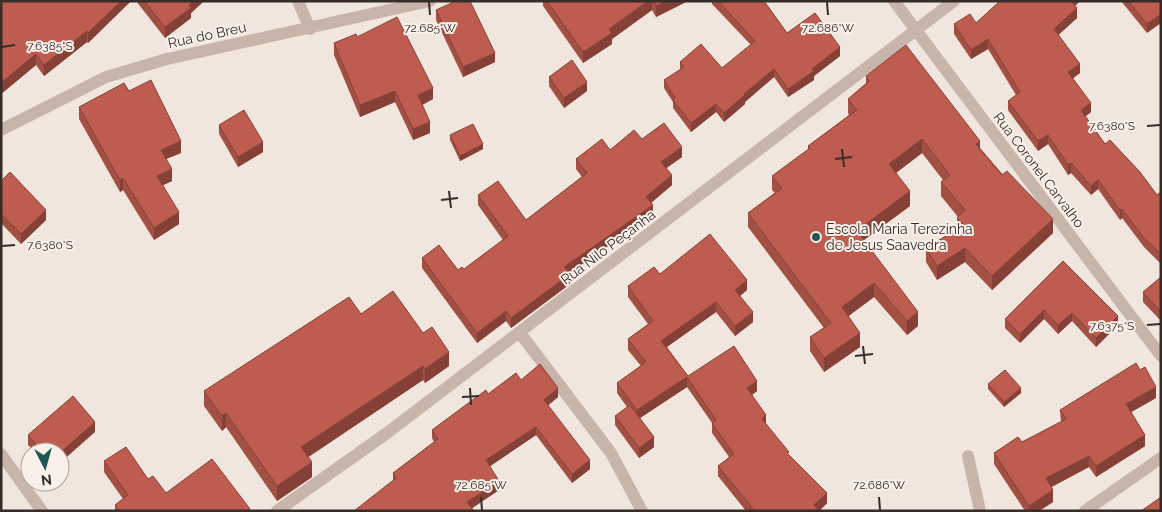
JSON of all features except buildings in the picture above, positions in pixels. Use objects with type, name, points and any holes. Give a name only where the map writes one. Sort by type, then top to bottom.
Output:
[{"type":"street","points":[[298,1],[310,29]]},
{"type":"street","name":"Rua do Breu","points":[[1,130],[106,77],[167,59],[310,29],[430,1]]},
{"type":"street","name":"Rua Coronel Carvalho","points":[[894,1],[1161,356]]},
{"type":"street","name":"Rua Nilo Peçanha","points":[[277,511],[387,433],[520,333],[954,1]]},
{"type":"street","points":[[520,333],[611,454],[642,511]]},
{"type":"street","points":[[1,454],[42,511]]},
{"type":"street","points":[[968,456],[980,511]]},
{"type":"street","points":[[1085,511],[1161,458]]},
{"type":"place","name":"Escola Maria Terezinha de Jesus Saavedra","points":[[816,237]]}]
